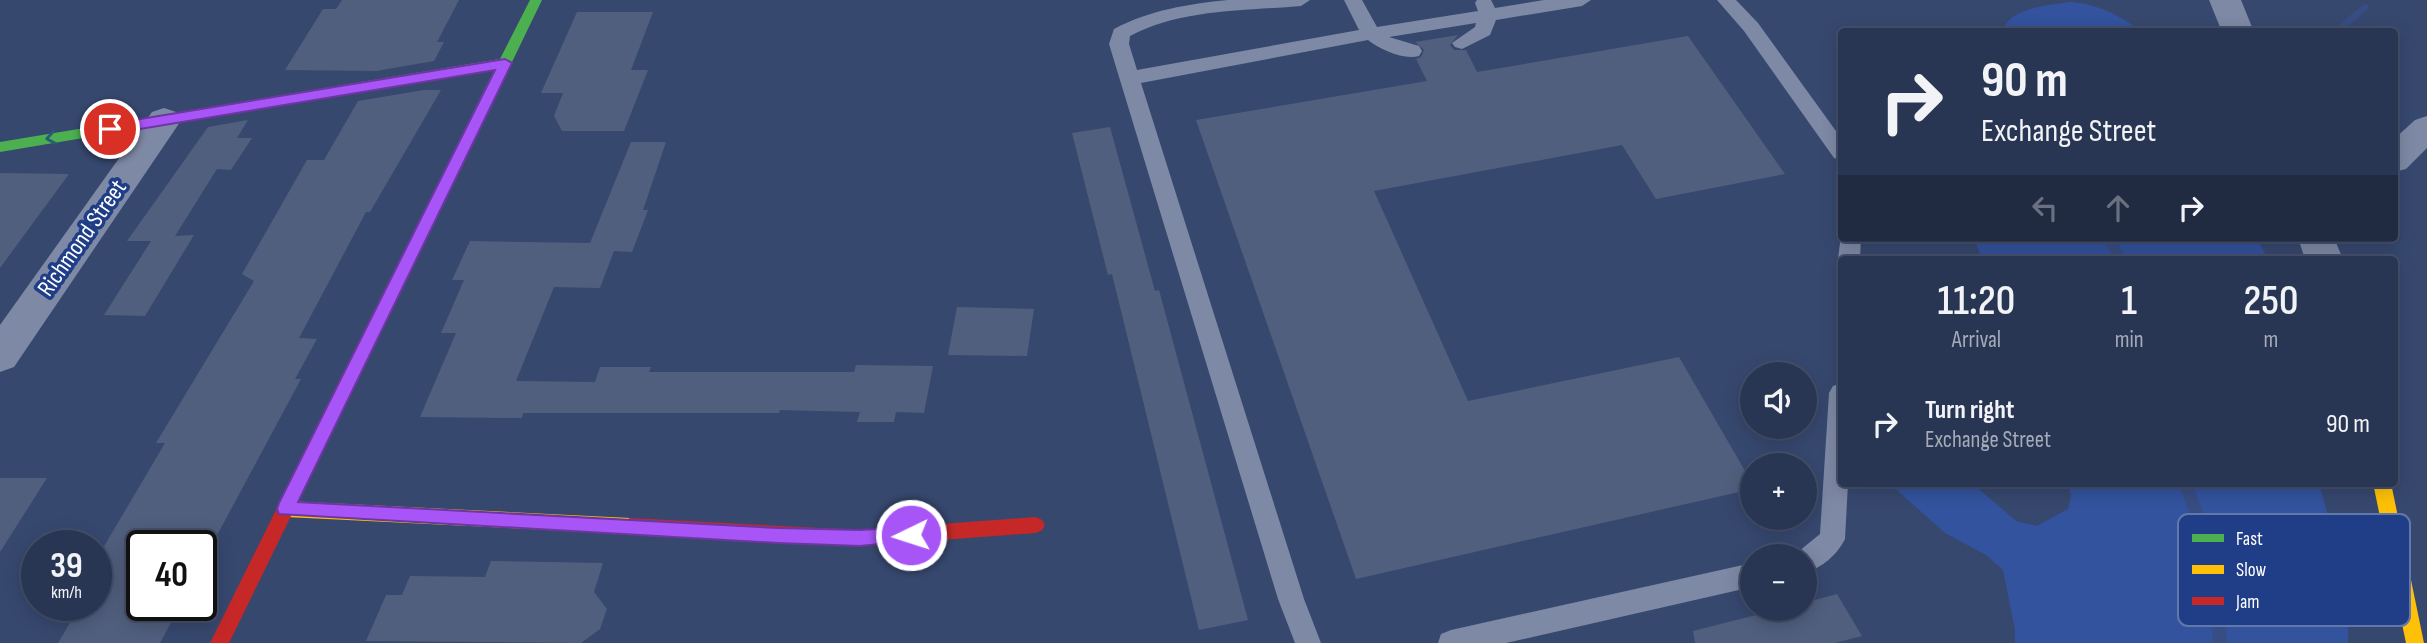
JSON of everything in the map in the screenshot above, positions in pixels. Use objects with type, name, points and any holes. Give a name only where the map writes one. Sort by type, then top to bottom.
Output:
[{"type":"street","points":[[219,643],[536,0]]},
{"type":"street","points":[[2225,0],[2236,28]]},
{"type":"street","points":[[0,147],[505,63]]},
{"type":"street","name":"Richmond Street","points":[[0,356],[164,120]]},
{"type":"street","points":[[2398,156],[2427,128]]},
{"type":"street","points":[[2383,487],[2388,514]]},
{"type":"street","points":[[286,509],[860,538],[1036,525]]},
{"type":"street","points":[[2410,619],[2415,643]]},
{"type":"lane","points":[[1301,0],[1164,15],[1137,22],[1121,33],[1119,44],[1307,643]]},
{"type":"lane","points":[[1353,0],[1369,34],[1388,47],[1412,51]]},
{"type":"lane","points":[[1130,78],[1369,34],[1486,7],[1582,0]]},
{"type":"lane","points":[[1726,0],[1751,27],[1838,149]]},
{"type":"lane","points":[[1462,44],[1483,31],[1486,7]]},
{"type":"lane","points":[[1817,553],[1832,539],[1838,442]]},
{"type":"lane","points":[[1451,643],[1740,578]]},
{"type":"shaded area","points":[[2070,2],[2089,5],[2108,11],[2137,28],[2004,28],[2013,17],[2041,6]]},
{"type":"shaded area","points":[[1976,242],[2259,242],[2266,256],[1981,256]]},
{"type":"shaded area","points":[[1893,487],[1977,487],[2016,521],[2037,526],[2068,509],[2071,495],[2069,487],[2320,487],[2327,514],[2178,514],[2178,626],[2348,626],[2348,643],[2015,643],[2015,630],[2003,570],[1986,555],[1945,533]]},
{"type":"building","points":[[342,0],[459,0],[437,42],[444,42],[434,61],[376,71],[285,70],[323,9],[336,9]]},
{"type":"building","points":[[577,12],[653,12],[631,70],[648,70],[624,131],[562,131],[554,116],[563,93],[541,93]]},
{"type":"building","points":[[1458,35],[1450,45],[1454,50],[1466,50],[1477,72],[1688,36],[1785,174],[1656,199],[1622,145],[1374,191],[1468,401],[1679,357],[1740,462],[1740,492],[1356,579],[1196,120],[1427,81],[1416,59],[1421,57],[1424,50],[1415,42]]},
{"type":"building","points":[[424,90],[441,90],[370,212],[366,212],[299,338],[317,339],[295,379],[301,379],[217,535],[217,530],[126,530],[126,621],[172,621],[160,643],[58,643],[71,621],[112,621],[112,533],[165,443],[156,443],[254,281],[242,274],[307,160],[324,160],[358,101]]},
{"type":"building","points":[[248,120],[237,138],[252,138],[231,170],[217,169],[175,236],[194,235],[145,316],[104,315],[151,241],[127,241],[208,127]]},
{"type":"building","points":[[1110,127],[1155,291],[1159,290],[1248,620],[1199,630],[1112,274],[1108,275],[1072,133]]},
{"type":"building","points":[[631,142],[666,142],[643,210],[648,210],[632,252],[614,251],[600,288],[554,287],[516,381],[595,382],[600,367],[651,367],[649,372],[854,372],[856,365],[933,366],[924,413],[896,412],[894,422],[857,422],[860,412],[780,410],[779,413],[523,413],[522,418],[420,417],[456,333],[441,333],[464,280],[452,280],[470,241],[590,243]]},
{"type":"building","points":[[0,173],[69,174],[0,268]]},
{"type":"building","points":[[957,307],[1034,309],[1027,356],[948,355]]},
{"type":"building","points":[[0,478],[47,478],[0,552]]},
{"type":"building","points":[[491,561],[603,563],[594,592],[607,609],[600,629],[581,643],[366,641],[386,595],[402,595],[410,576],[485,577]]},
{"type":"building","points":[[1837,594],[1862,636],[1835,643],[1695,643],[1693,631],[1740,619],[1817,621],[1817,599]]},
{"type":"waterway","points":[[2340,28],[2364,7]]},
{"type":"waterway","points":[[2111,242],[2118,256]]},
{"type":"waterway","points":[[2186,487],[2196,514]]},
{"type":"waterway","points":[[2220,626],[2220,643]]},
{"type":"traffic: fast","points":[[411,254],[536,0]]},
{"type":"traffic: fast","points":[[0,147],[505,63]]},
{"type":"traffic: slow","points":[[2383,487],[2388,514]]},
{"type":"traffic: slow","points":[[286,509],[630,526]]},
{"type":"traffic: slow","points":[[2410,619],[2415,643]]},
{"type":"traffic: jam","points":[[219,643],[411,254]]},
{"type":"traffic: jam","points":[[630,526],[860,538],[1036,525]]},
{"type":"route","points":[[110,129],[505,63],[286,509],[778,536],[860,538],[911,535]]}]
